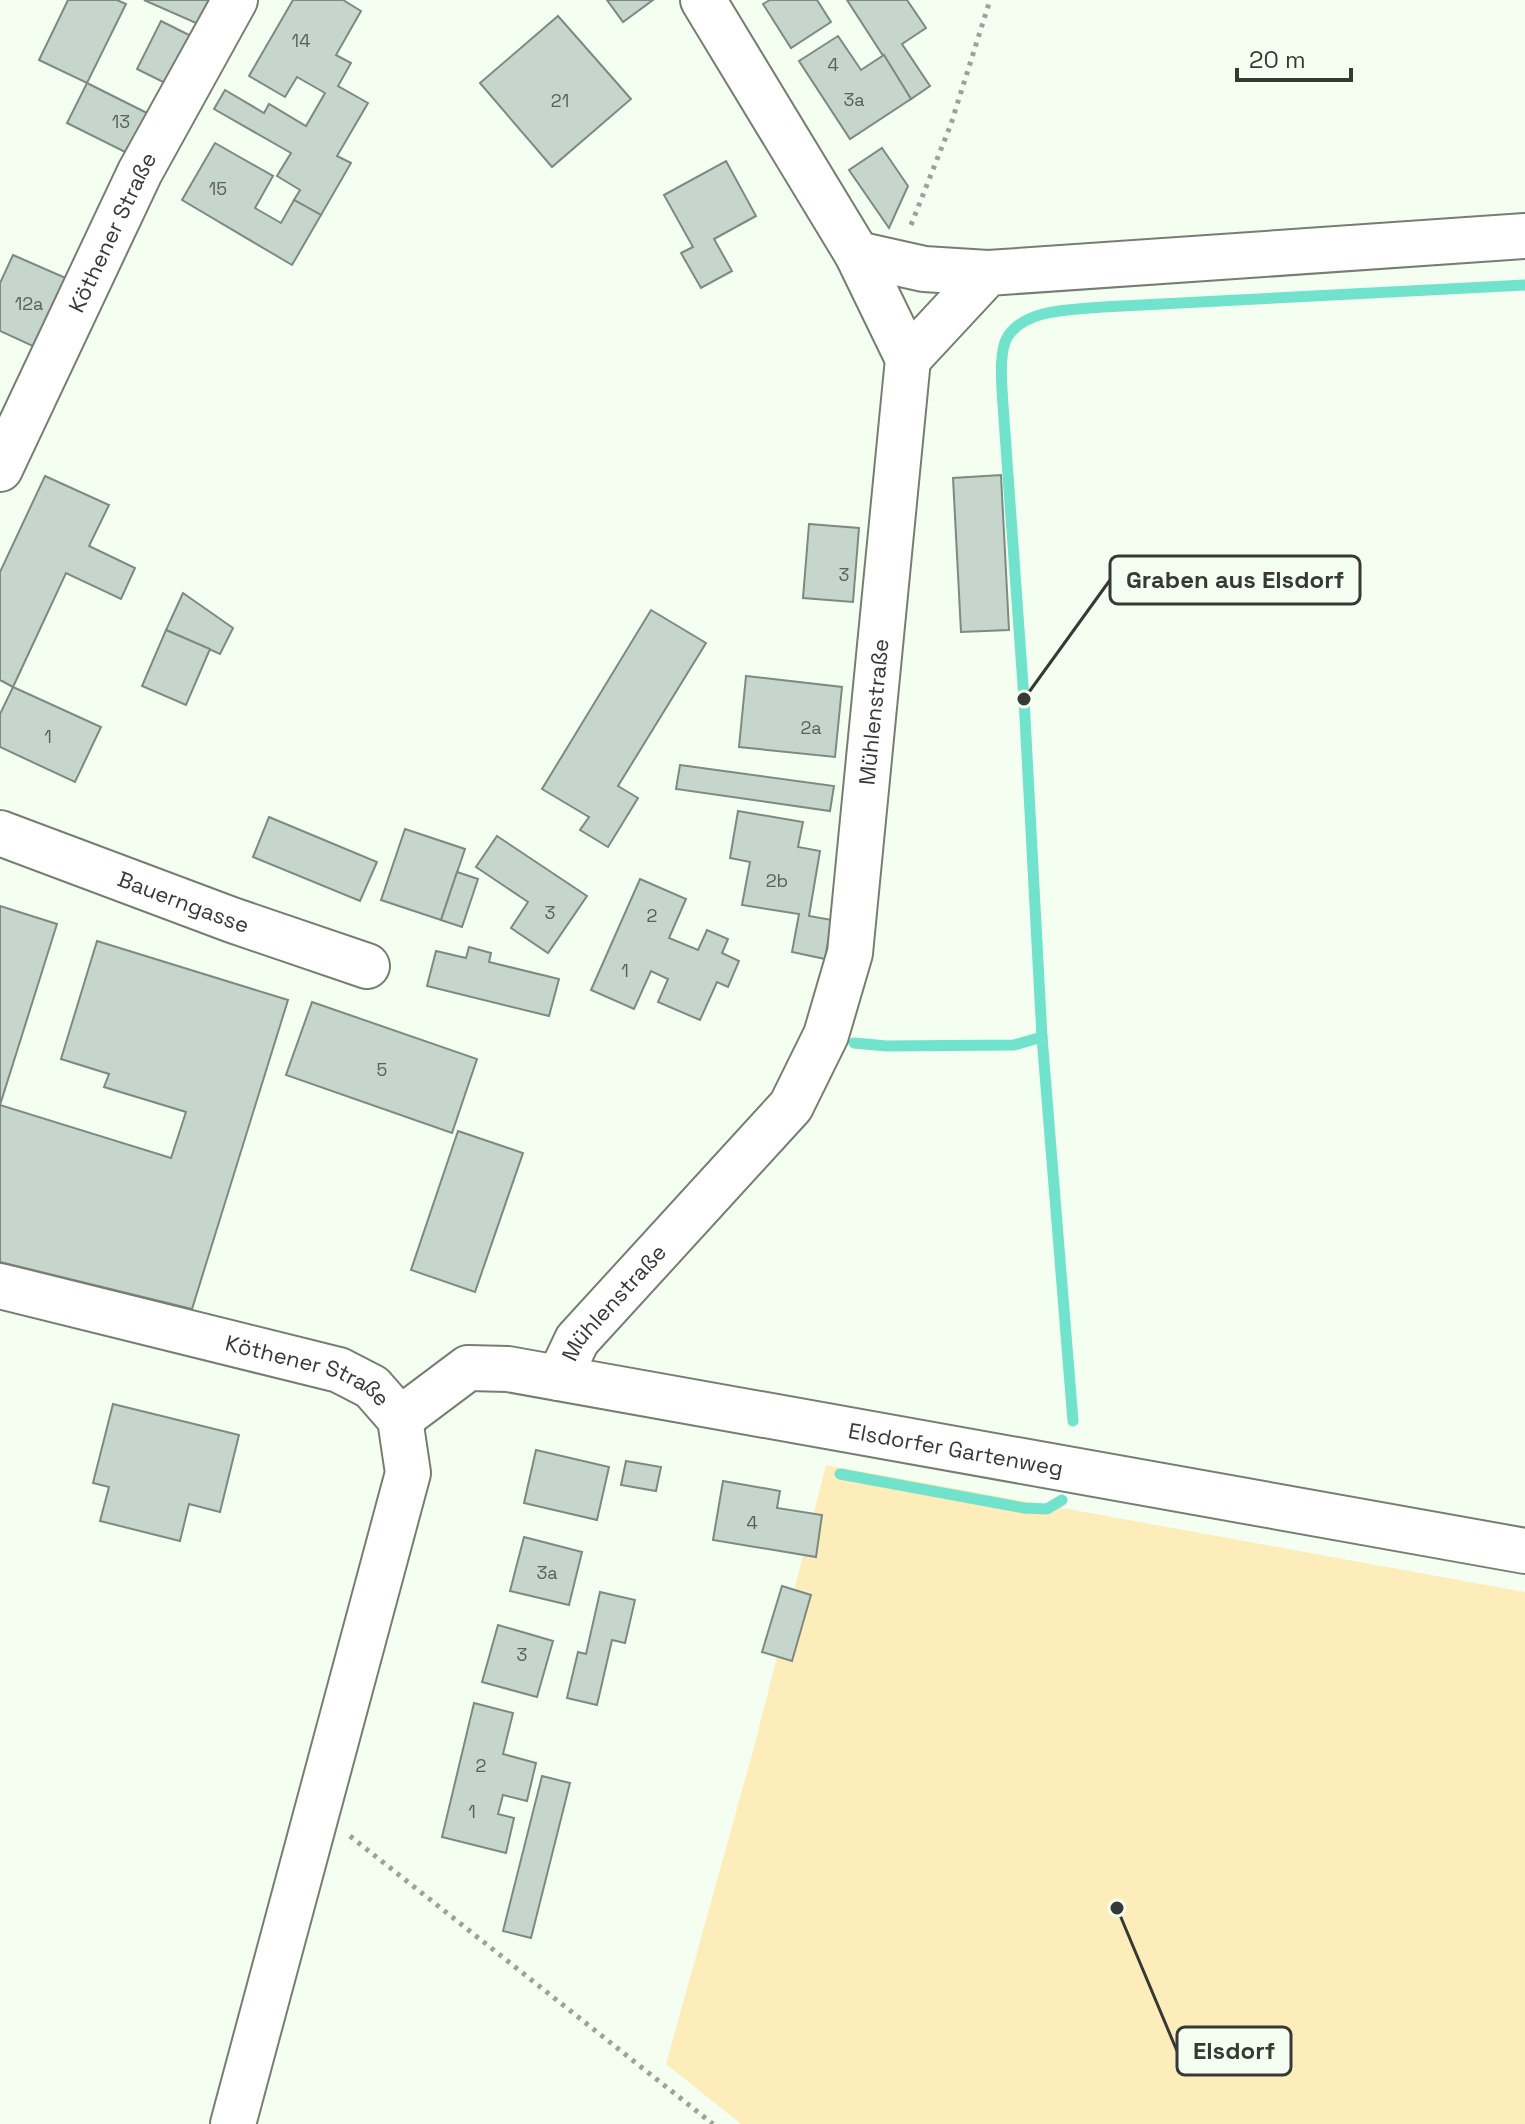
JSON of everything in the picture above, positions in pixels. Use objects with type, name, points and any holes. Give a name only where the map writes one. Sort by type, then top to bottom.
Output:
[{"type":"street","name":"Köthener Straße","points":[[0,469],[140,172],[235,0]]},
{"type":"street","points":[[703,0],[877,258],[908,359]]},
{"type":"street","points":[[877,258],[924,269],[988,273],[1525,236]]},
{"type":"street","points":[[908,359],[988,273]]},
{"type":"street","name":"Mühlenstraße","points":[[559,1378],[577,1340],[791,1106],[826,1035],[850,953],[908,359]]},
{"type":"street","name":"Bauerngasse","points":[[0,833],[232,920],[367,966]]},
{"type":"street","name":"Köthener Straße","points":[[0,1286],[339,1370],[372,1387],[400,1419],[408,1473],[233,2124]]},
{"type":"street","name":"Elsdorfer Gartenweg","points":[[400,1419],[468,1368],[508,1369],[1525,1551]]},
{"type":"path","points":[[877,258],[951,124],[990,0]]},
{"type":"path","points":[[318,1811],[713,2124]]},
{"type":"shaded area","points":[[826,1465],[1525,1592],[1525,2124],[741,2124],[666,2064],[753,1751]]},
{"type":"building","points":[[68,0],[117,0],[126,4],[87,83],[39,60]]},
{"type":"building","points":[[144,0],[217,0],[205,27]]},
{"type":"building","points":[[293,0],[343,0],[361,11],[336,55],[351,63],[338,86],[368,103],[337,156],[351,163],[321,215],[294,200],[300,190],[277,176],[291,153],[214,109],[225,90],[264,113],[269,104],[306,126],[325,93],[297,77],[285,97],[249,76]]},
{"type":"building","points":[[607,0],[653,0],[623,22]]},
{"type":"building","points":[[770,0],[817,0],[831,22],[791,48],[763,4]]},
{"type":"building","points":[[847,0],[907,0],[926,28],[902,44],[930,86],[911,99]]},
{"type":"building","points":[[558,16],[631,99],[552,167],[480,83]]},
{"type":"building","points":[[161,21],[199,40],[175,88],[137,69]]},
{"type":"building","points":[[838,36],[861,70],[884,55],[911,99],[850,139],[799,61]]},
{"type":"building","points":[[87,83],[157,118],[137,158],[67,123]]},
{"type":"building","points":[[215,143],[273,176],[255,208],[281,223],[294,200],[321,215],[292,265],[182,200]]},
{"type":"building","points":[[882,148],[908,186],[889,228],[849,170]]},
{"type":"building","points":[[726,161],[756,216],[714,239],[732,271],[701,288],[681,253],[693,247],[664,195]]},
{"type":"building","points":[[13,255],[68,279],[37,348],[0,331],[0,283]]},
{"type":"building","points":[[1001,475],[1009,630],[961,632],[953,478]]},
{"type":"building","points":[[45,476],[109,505],[89,546],[135,568],[121,599],[66,573],[13,687],[0,680],[0,572]]},
{"type":"building","points":[[809,524],[859,528],[853,602],[803,598]]},
{"type":"building","points":[[183,593],[233,628],[220,654],[166,630]]},
{"type":"building","points":[[651,610],[706,643],[618,786],[638,798],[608,847],[580,830],[589,817],[542,789]]},
{"type":"building","points":[[166,630],[210,649],[186,705],[142,686]]},
{"type":"building","points":[[746,676],[842,687],[835,757],[739,747]]},
{"type":"building","points":[[13,687],[101,727],[75,782],[0,747],[0,714]]},
{"type":"building","points":[[680,765],[834,786],[830,811],[676,789]]},
{"type":"building","points":[[738,811],[803,822],[798,847],[820,851],[809,916],[832,920],[825,959],[792,952],[799,914],[742,905],[750,862],[730,858]]},
{"type":"building","points":[[269,817],[377,862],[360,901],[253,857]]},
{"type":"building","points":[[405,829],[465,849],[441,920],[381,900]]},
{"type":"building","points":[[497,836],[587,896],[548,953],[511,928],[528,902],[476,867]]},
{"type":"building","points":[[457,872],[478,879],[462,927],[441,920]]},
{"type":"building","points":[[640,879],[686,899],[669,938],[698,950],[707,930],[728,939],[722,953],[739,961],[728,987],[717,982],[700,1020],[658,1002],[668,979],[651,971],[634,1009],[591,990]]},
{"type":"building","points":[[0,906],[57,924],[0,1105]]},
{"type":"building","points":[[97,941],[288,1000],[192,1309],[0,1262],[0,1105],[171,1158],[186,1112],[104,1087],[109,1074],[61,1059]]},
{"type":"building","points":[[469,947],[491,953],[489,962],[559,979],[549,1016],[427,986],[436,951],[466,958]]},
{"type":"building","points":[[312,1002],[477,1059],[452,1133],[286,1075]]},
{"type":"building","points":[[458,1131],[523,1153],[475,1292],[411,1270]]},
{"type":"building","points":[[113,1404],[239,1435],[220,1512],[189,1504],[180,1541],[100,1521],[109,1487],[93,1483]]},
{"type":"building","points":[[536,1450],[609,1467],[597,1520],[524,1503]]},
{"type":"building","points":[[626,1461],[661,1467],[656,1491],[621,1485]]},
{"type":"building","points":[[723,1481],[780,1491],[777,1508],[822,1515],[816,1557],[713,1540]]},
{"type":"building","points":[[524,1537],[582,1552],[569,1605],[510,1591]]},
{"type":"building","points":[[782,1586],[811,1595],[792,1661],[762,1652]]},
{"type":"building","points":[[600,1592],[635,1600],[625,1643],[612,1640],[597,1705],[567,1698],[578,1652],[586,1654]]},
{"type":"building","points":[[498,1625],[553,1641],[537,1697],[482,1682]]},
{"type":"building","points":[[474,1703],[513,1713],[503,1754],[536,1763],[527,1801],[503,1795],[498,1814],[514,1818],[506,1853],[442,1837]]},
{"type":"building","points":[[542,1776],[570,1783],[531,1938],[503,1931]]},
{"type":"waterway","points":[[1073,1421],[1042,1037],[1024,699],[1002,389],[1005,343],[1016,327],[1027,320],[1065,310],[1525,285]]},
{"type":"waterway","points":[[854,1043],[887,1046],[1014,1045],[1042,1037]]},
{"type":"waterway","points":[[840,1474],[1024,1508],[1047,1509],[1062,1500]]},
{"type":"place","name":"Graben aus Elsdorf","points":[[1024,699]]},
{"type":"place","name":"Elsdorf","points":[[1117,1908]]}]
